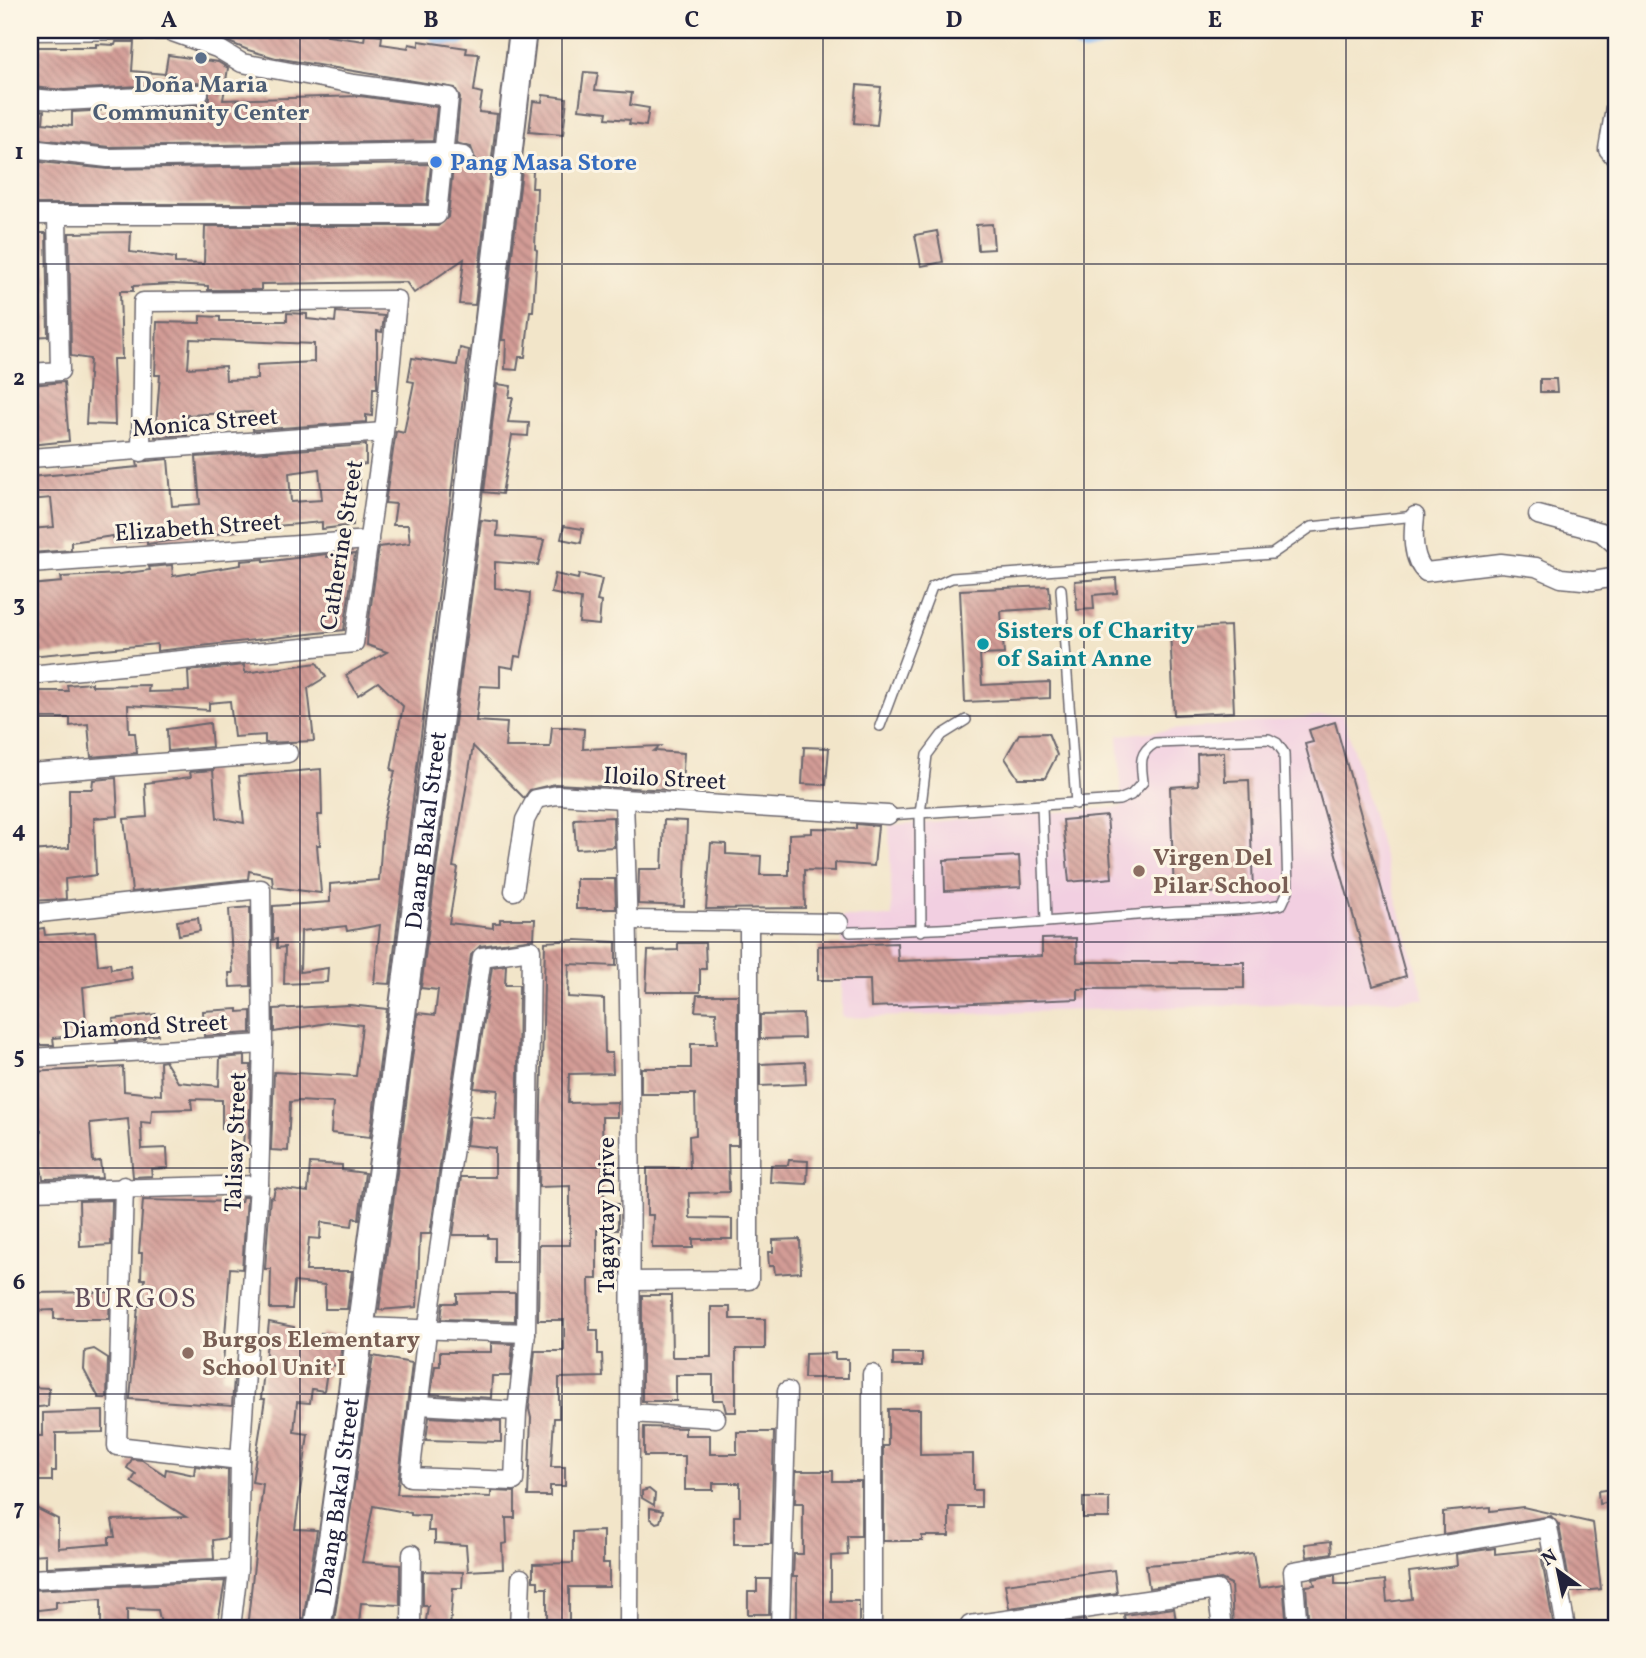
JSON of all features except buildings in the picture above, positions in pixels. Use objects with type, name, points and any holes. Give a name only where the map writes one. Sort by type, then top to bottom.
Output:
[{"type":"street","points":[[30,31],[167,30],[216,48],[242,63],[354,84],[449,97],[441,152],[437,215],[30,215]]},
{"type":"street","name":"Daang Bakal Street","points":[[317,1628],[362,1327],[467,505],[523,30]]},
{"type":"street","points":[[30,98],[64,101],[199,94]]},
{"type":"street","points":[[1616,102],[1608,149],[1616,159]]},
{"type":"street","points":[[30,149],[108,158],[441,152],[464,156]]},
{"type":"street","points":[[30,373],[60,371],[57,216]]},
{"type":"street","name":"Catherine Street","points":[[30,675],[349,646],[356,640],[384,432],[397,300],[143,302],[141,452]]},
{"type":"street","name":"Monica Street","points":[[30,458],[141,452],[384,432]]},
{"type":"street","points":[[1538,515],[1601,532],[1616,545]]},
{"type":"street","points":[[1415,516],[1413,540],[1421,568],[1426,572],[1500,563],[1536,567],[1561,578],[1593,581],[1616,577]]},
{"type":"street","name":"Elizabeth Street","points":[[30,564],[369,540]]},
{"type":"street","points":[[30,773],[288,753]]},
{"type":"street","name":"Iloilo Street","points":[[514,891],[525,820],[536,799],[557,795],[888,815]]},
{"type":"street","name":"Tagaytay Drive","points":[[624,801],[629,920],[629,1628]]},
{"type":"street","name":"Talisay Street","points":[[30,914],[261,889],[263,1044],[259,1185],[240,1460],[238,1569],[231,1628]]},
{"type":"street","points":[[629,920],[845,927]]},
{"type":"street","points":[[631,1282],[749,1280],[749,924]]},
{"type":"street","points":[[531,950],[526,1333],[517,1411],[514,1481],[410,1477],[427,1332],[482,957],[531,950]]},
{"type":"street","name":"Diamond Street","points":[[30,1058],[263,1044]]},
{"type":"street","points":[[30,1191],[124,1186],[259,1185]]},
{"type":"street","points":[[124,1186],[117,1446],[240,1460]]},
{"type":"street","points":[[362,1327],[427,1332],[526,1333]]},
{"type":"street","points":[[872,1374],[872,1628]]},
{"type":"street","points":[[779,1628],[787,1391]]},
{"type":"street","points":[[420,1405],[517,1411]]},
{"type":"street","points":[[630,1413],[716,1418]]},
{"type":"street","points":[[1298,1628],[1293,1571],[1548,1527],[1566,1628]]},
{"type":"street","points":[[411,1628],[412,1554]]},
{"type":"street","points":[[30,1579],[238,1569]]},
{"type":"street","points":[[519,1628],[521,1578]]},
{"type":"street","points":[[971,1628],[970,1625],[1217,1590],[1222,1628]]},
{"type":"lane","points":[[880,726],[932,587],[952,578],[1272,554],[1311,527],[1415,516]]},
{"type":"lane","points":[[1061,589],[1076,804]]},
{"type":"lane","points":[[921,931],[920,814],[927,755],[942,734],[966,720]]},
{"type":"lane","points":[[845,927],[921,931],[1185,911],[1250,910],[1282,904],[1288,891],[1284,753],[1277,743],[1269,739],[1155,743],[1145,749],[1141,759],[1143,782],[1131,795],[1119,800],[888,815]]},
{"type":"lane","points":[[1042,805],[1046,922]]},
{"type":"shaded area","name":"Virgen Del Pilar School","points":[[1343,714],[1425,999],[842,1018],[842,917],[892,917],[889,825],[1122,807],[1118,735]]},
{"type":"waterway","points":[[442,30],[459,30]]},
{"type":"waterway","points":[[1075,30],[1084,37],[1114,30]]},
{"type":"place","name":"Doña Maria Community Center","points":[[201,58]]},
{"type":"place","name":"Pang Masa Store","points":[[436,162]]},
{"type":"place","name":"Sisters of Charity of Saint Anne","points":[[983,644]]},
{"type":"place","name":"Virgen Del Pilar School","points":[[1139,871]]},
{"type":"place","name":"Burgos Elementary School Unit I","points":[[188,1353]]},
{"type":"district","name":"BURGOS","points":[[136,1297]]}]
